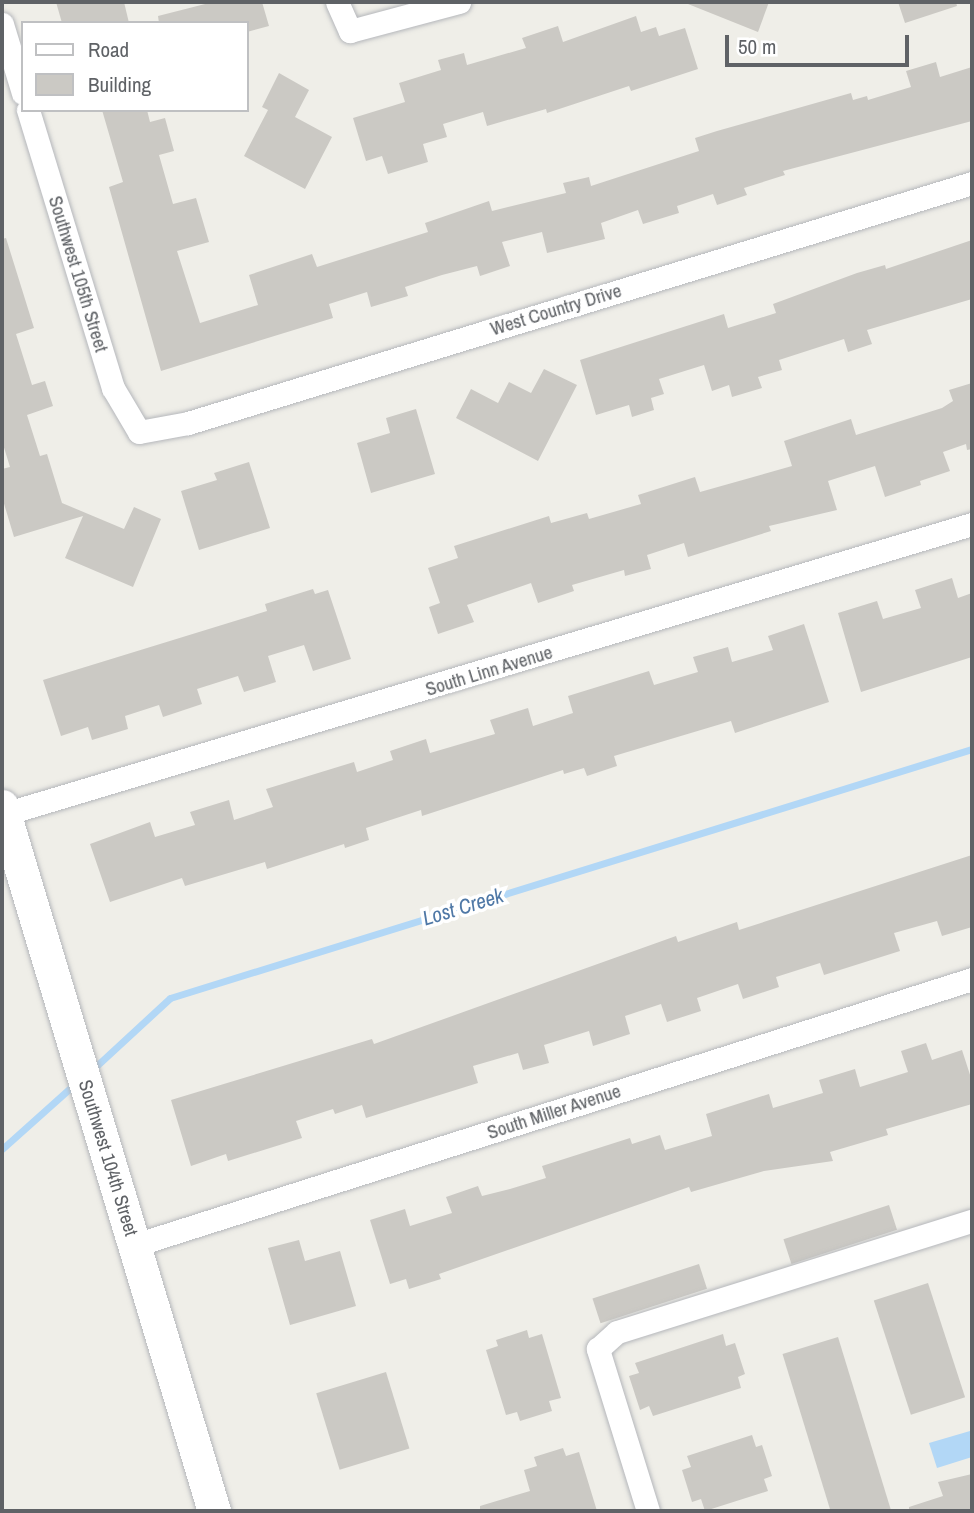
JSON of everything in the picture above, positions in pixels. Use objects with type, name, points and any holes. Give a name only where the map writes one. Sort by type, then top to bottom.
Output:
[{"type":"main road","name":"Southwest 104th Street","points":[[3,810],[214,1511]]},
{"type":"street","points":[[337,2],[350,31],[459,2]]},
{"type":"street","points":[[2,24],[21,86]]},
{"type":"street","name":"Southwest 105th Street","points":[[29,112],[113,388],[139,432]]},
{"type":"street","name":"West Country Drive","points":[[139,432],[188,423],[972,183]]},
{"type":"street","name":"South Linn Avenue","points":[[3,810],[972,524]]},
{"type":"street","name":"South Miller Avenue","points":[[135,1245],[972,979]]},
{"type":"street","points":[[648,1511],[598,1349],[617,1332],[972,1221]]},
{"type":"water","points":[[970,1431],[972,1457],[937,1468],[929,1443]]},
{"type":"building","points":[[56,2],[124,2],[129,21],[61,21]]},
{"type":"building","points":[[213,2],[262,2],[269,26],[248,32],[248,21],[159,21],[158,16]]},
{"type":"building","points":[[683,2],[769,2],[758,32]]},
{"type":"building","points":[[898,2],[956,2],[957,6],[905,23]]},
{"type":"building","points":[[636,16],[641,32],[656,27],[659,36],[685,28],[698,69],[631,91],[629,86],[547,113],[546,109],[487,126],[483,112],[443,124],[447,137],[423,144],[428,162],[388,174],[382,156],[366,161],[353,118],[405,102],[399,83],[441,70],[438,60],[464,53],[467,65],[526,48],[522,38],[558,26],[563,42]]},
{"type":"building","points":[[936,62],[940,77],[972,67],[972,121],[783,171],[785,175],[744,188],[747,195],[717,205],[713,194],[677,206],[679,213],[643,224],[638,210],[601,223],[605,239],[547,253],[542,232],[502,242],[510,266],[480,276],[477,266],[442,275],[405,287],[408,296],[371,307],[367,292],[329,304],[333,318],[161,371],[109,187],[123,182],[103,112],[148,112],[150,122],[165,118],[174,151],[159,155],[173,204],[196,198],[209,242],[177,251],[200,323],[258,305],[249,275],[312,254],[317,267],[428,232],[425,223],[489,201],[492,211],[566,193],[563,183],[589,177],[591,186],[699,151],[695,138],[717,131],[851,93],[853,100],[867,96],[868,100],[911,87],[906,71]]},
{"type":"building","points":[[279,73],[309,90],[295,117],[332,137],[305,189],[244,156],[268,110],[262,107]]},
{"type":"building","points":[[6,238],[34,328],[16,334],[32,385],[45,381],[53,406],[27,415],[40,456],[47,454],[62,503],[124,529],[134,507],[161,519],[133,587],[65,558],[83,516],[14,537],[2,497],[2,469],[10,467],[2,441],[2,239]]},
{"type":"building","points":[[972,240],[972,299],[867,330],[872,344],[848,352],[844,339],[779,360],[782,370],[758,377],[762,388],[732,397],[729,385],[712,391],[704,365],[659,379],[664,394],[651,398],[654,410],[632,417],[629,405],[596,415],[580,360],[724,314],[728,328],[776,313],[773,304],[857,273],[885,265],[886,269]]},
{"type":"building","points":[[544,369],[577,385],[538,461],[456,418],[471,389],[498,403],[509,382],[531,393]]},
{"type":"building","points":[[972,383],[972,449],[967,450],[966,444],[943,452],[950,471],[920,481],[921,485],[885,497],[875,466],[828,481],[837,510],[769,526],[771,531],[688,557],[684,543],[647,555],[651,569],[625,576],[624,570],[572,585],[574,591],[538,603],[531,583],[467,605],[474,622],[438,634],[429,607],[440,603],[428,568],[458,558],[454,546],[549,516],[551,523],[587,513],[589,519],[641,504],[638,495],[695,477],[700,492],[792,466],[784,441],[851,419],[856,435],[942,408],[953,401],[949,390]]},
{"type":"building","points":[[416,409],[435,474],[371,493],[357,443],[390,433],[386,418]]},
{"type":"building","points":[[249,462],[270,528],[199,550],[181,491],[217,480],[214,473]]},
{"type":"building","points":[[952,578],[958,598],[972,593],[972,657],[861,692],[838,613],[877,601],[883,619],[921,608],[915,590]]},
{"type":"building","points":[[313,589],[315,594],[328,590],[351,659],[313,671],[304,645],[268,656],[276,682],[244,692],[238,676],[197,689],[202,704],[163,717],[159,705],[125,716],[128,729],[92,740],[88,727],[61,736],[43,680],[267,611],[265,604]]},
{"type":"building","points":[[804,624],[829,702],[735,733],[731,721],[614,756],[617,766],[587,776],[584,768],[564,774],[563,770],[422,816],[421,810],[366,828],[369,840],[345,848],[344,844],[267,869],[265,862],[185,886],[182,878],[110,902],[90,844],[150,822],[155,837],[195,825],[190,812],[229,800],[234,820],[273,807],[266,789],[354,762],[357,772],[393,760],[390,751],[426,739],[430,753],[495,734],[490,720],[528,708],[533,726],[573,713],[568,696],[649,671],[654,685],[698,672],[693,657],[728,647],[732,662],[773,650],[768,636]]},
{"type":"building","points":[[972,855],[972,927],[942,936],[937,921],[894,933],[900,951],[824,975],[820,963],[776,977],[779,987],[743,999],[738,984],[697,998],[701,1011],[667,1022],[661,1004],[625,1016],[630,1034],[593,1046],[589,1031],[544,1045],[549,1063],[523,1070],[518,1053],[473,1066],[478,1083],[366,1118],[362,1105],[335,1114],[333,1109],[296,1121],[302,1138],[228,1161],[226,1154],[191,1166],[171,1100],[372,1039],[374,1044],[676,936],[678,942],[737,922],[739,930]]},
{"type":"building","points":[[926,1043],[932,1060],[962,1050],[972,1081],[972,1104],[886,1129],[888,1135],[830,1152],[833,1161],[764,1171],[691,1192],[689,1187],[439,1274],[441,1279],[409,1289],[406,1279],[390,1284],[370,1220],[405,1209],[410,1226],[452,1213],[446,1197],[478,1186],[482,1196],[546,1178],[542,1166],[630,1138],[632,1144],[660,1135],[665,1150],[712,1136],[706,1114],[769,1094],[773,1108],[823,1093],[819,1080],[855,1069],[860,1087],[908,1072],[901,1051]]},
{"type":"building","points":[[889,1205],[897,1230],[791,1264],[783,1239]]},
{"type":"building","points":[[299,1240],[305,1261],[340,1251],[356,1306],[290,1325],[268,1248]]},
{"type":"building","points":[[699,1264],[707,1289],[601,1323],[592,1299]]},
{"type":"building","points":[[928,1283],[965,1397],[911,1415],[874,1301]]},
{"type":"building","points":[[527,1330],[529,1338],[542,1334],[561,1398],[549,1401],[552,1411],[520,1421],[517,1412],[506,1415],[486,1350],[498,1346],[496,1340]]},
{"type":"building","points":[[723,1334],[726,1346],[735,1343],[745,1374],[738,1377],[741,1388],[653,1416],[649,1406],[640,1410],[629,1376],[639,1373],[635,1363]]},
{"type":"building","points":[[838,1337],[891,1511],[831,1511],[783,1354]]},
{"type":"building","points":[[386,1372],[409,1449],[340,1470],[316,1393]]},
{"type":"building","points":[[752,1435],[756,1447],[762,1445],[772,1476],[764,1479],[768,1491],[705,1511],[701,1499],[692,1502],[682,1470],[691,1467],[687,1456]]},
{"type":"building","points":[[563,1448],[566,1456],[579,1452],[597,1511],[480,1511],[480,1506],[530,1491],[524,1470],[537,1466],[534,1457]]},
{"type":"building","points":[[972,1474],[972,1511],[909,1511],[909,1507],[943,1496],[938,1482]]},
{"type":"waterway","name":"Lost Creek","points":[[92,1070],[170,998],[972,749]]},
{"type":"waterway","name":"Lost Creek","points":[[2,1149],[77,1082]]}]
